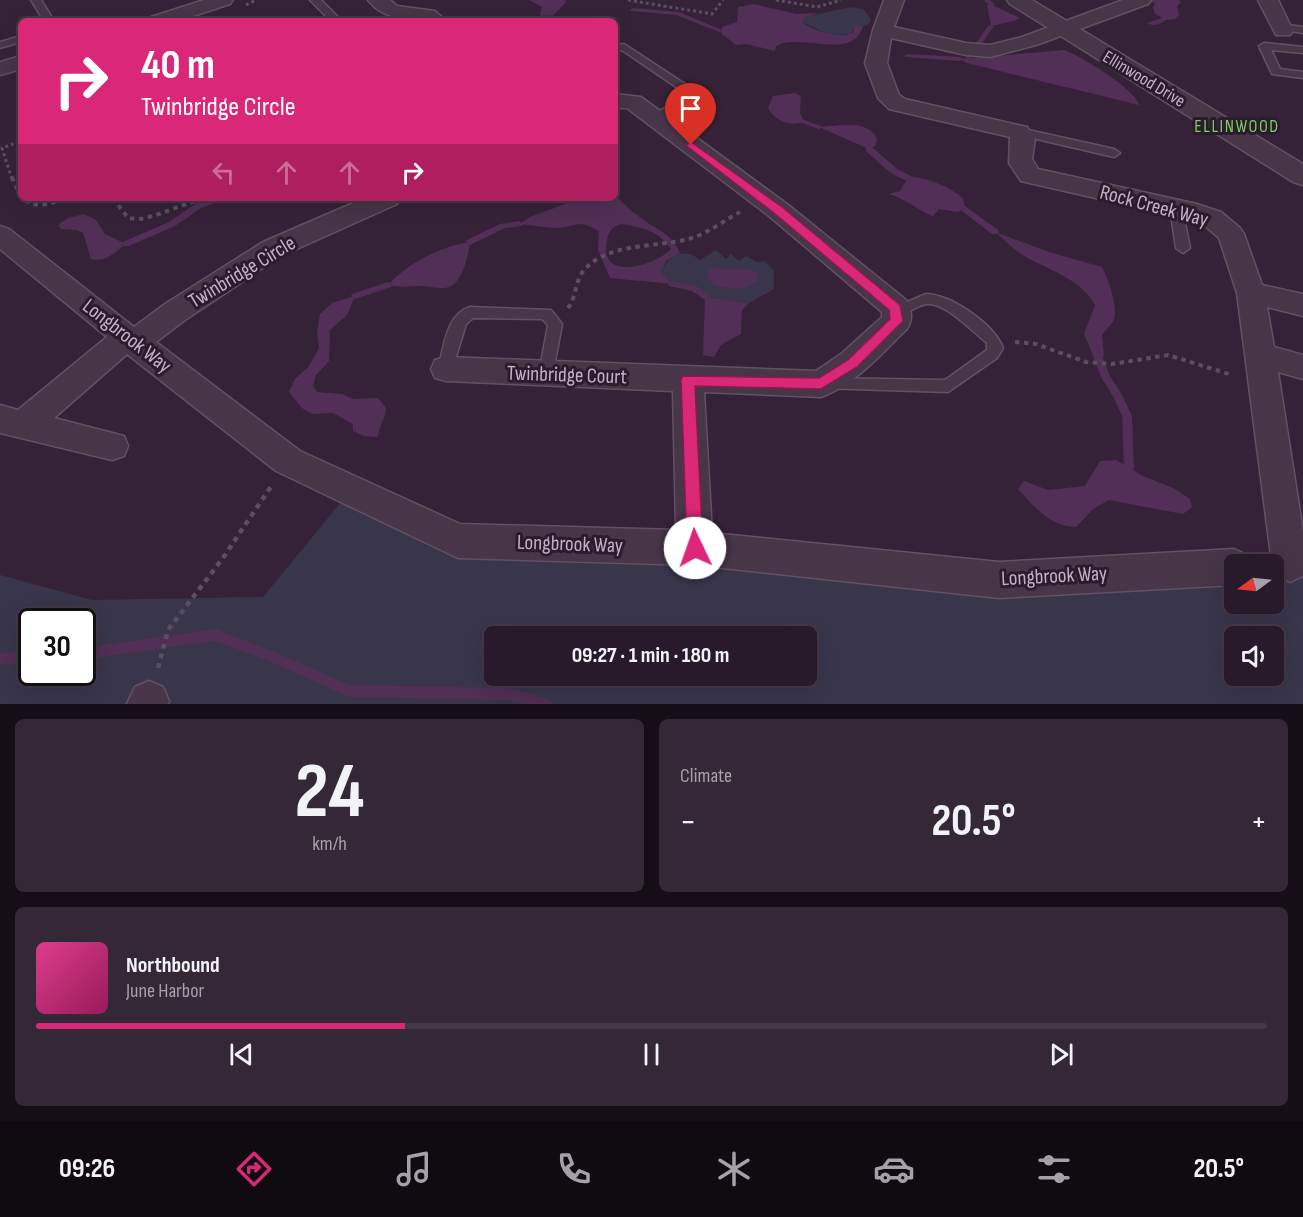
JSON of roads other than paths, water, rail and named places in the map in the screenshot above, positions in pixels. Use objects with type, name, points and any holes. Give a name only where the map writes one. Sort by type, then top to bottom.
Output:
[{"type":"street","points":[[165,18],[196,4],[223,0]]},
{"type":"street","points":[[894,0],[883,30],[876,63],[889,98],[897,104],[913,109],[1019,132]]},
{"type":"street","name":"Ellinwood Drive","points":[[1017,0],[1073,25],[1303,151]]},
{"type":"street","name":"Ellinwood Drive","points":[[1050,0],[1073,25],[1303,176]]},
{"type":"street","points":[[1268,0],[1282,29]]},
{"type":"street","points":[[883,30],[966,49],[990,51],[1136,3]]},
{"type":"street","points":[[384,11],[428,15],[432,18]]},
{"type":"street","points":[[0,69],[18,63]]},
{"type":"street","points":[[618,101],[633,102],[764,199],[896,308],[897,321],[852,363],[821,384],[688,380],[695,548]]},
{"type":"street","name":"Rock Creek Way","points":[[1019,132],[1023,139],[1018,159],[1020,167],[1030,175],[1212,218],[1231,234],[1251,293],[1289,564]]},
{"type":"street","name":"Twinbridge Circle","points":[[11,422],[131,339],[272,249],[381,201]]},
{"type":"street","name":"Longbrook Way","points":[[0,235],[288,461],[458,541],[695,548],[999,580],[1224,568]]},
{"type":"street","points":[[1251,293],[1303,305]]},
{"type":"street","points":[[1260,355],[1303,367]]},
{"type":"street","name":"Twinbridge Court","points":[[446,369],[688,380]]},
{"type":"street","points":[[11,422],[112,446]]},
{"type":"lane","points":[[36,0],[47,18]]},
{"type":"lane","points":[[315,0],[334,18]]},
{"type":"lane","points":[[1282,29],[1303,30]]},
{"type":"lane","points":[[1282,29],[1298,49]]},
{"type":"lane","points":[[0,45],[18,40]]},
{"type":"lane","points":[[1298,49],[1264,46],[1276,72],[1303,75]]},
{"type":"lane","points":[[618,48],[624,47],[687,90],[688,99],[655,118]]},
{"type":"lane","points":[[1019,132],[1114,153]]},
{"type":"lane","points":[[1176,208],[1183,248]]},
{"type":"lane","points":[[821,384],[948,386],[992,354],[996,348],[993,340],[947,304],[925,298],[896,313]]},
{"type":"lane","points":[[446,369],[459,321],[470,312],[546,314],[555,324],[547,374]]},
{"type":"waterway","points":[[987,0],[992,5]]},
{"type":"waterway","points":[[1149,0],[1158,2]]},
{"type":"waterway","points":[[633,10],[677,13],[721,31]]},
{"type":"waterway","points":[[540,18],[544,16]]},
{"type":"waterway","points":[[1150,23],[1164,19]]},
{"type":"waterway","points":[[969,57],[991,26]]},
{"type":"waterway","points":[[907,56],[960,59]]},
{"type":"waterway","points":[[804,122],[819,127]]},
{"type":"waterway","points":[[869,149],[894,171],[910,179]]},
{"type":"waterway","points":[[126,244],[172,224],[198,206],[212,201]]},
{"type":"waterway","points":[[965,209],[995,232]]},
{"type":"waterway","points":[[470,242],[503,226],[519,224]]},
{"type":"waterway","points":[[672,284],[694,288],[705,297]]},
{"type":"waterway","points":[[355,296],[388,285]]},
{"type":"waterway","points":[[1098,356],[1106,377],[1127,416],[1129,467]]},
{"type":"waterway","points":[[96,652],[215,635],[271,656],[349,691],[509,694],[545,704]]},
{"type":"waterway","points":[[0,659],[18,658]]},
{"type":"district","name":"ELLINWOOD","points":[[1237,126]]}]
